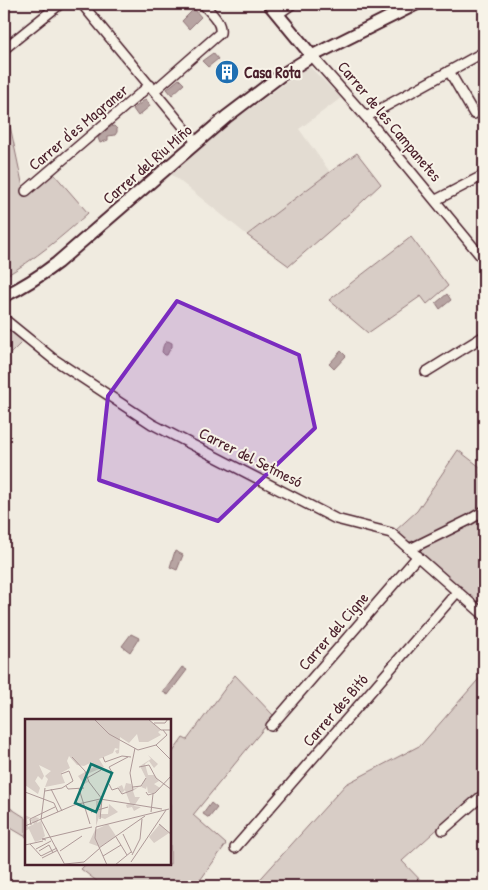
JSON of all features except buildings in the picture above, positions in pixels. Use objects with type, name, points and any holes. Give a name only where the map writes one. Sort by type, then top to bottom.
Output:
[{"type":"street","points":[[4,49],[60,4]]},
{"type":"street","points":[[82,4],[197,142]]},
{"type":"street","name":"Carrer d'es Magraner","points":[[26,190],[220,33],[218,21],[203,4]]},
{"type":"street","name":"Carrer de les Campanetes","points":[[269,4],[483,256]]},
{"type":"street","points":[[278,14],[292,4]]},
{"type":"street","name":"Carrer del Riu Miño","points":[[4,296],[43,274],[57,263],[226,117],[280,76],[312,56],[416,4]]},
{"type":"street","points":[[366,117],[484,52]]},
{"type":"street","points":[[449,71],[474,114]]},
{"type":"street","points":[[436,200],[484,175]]},
{"type":"street","name":"Carrer del Setmesó","points":[[4,319],[52,358],[152,424],[336,519],[391,533],[484,615]]},
{"type":"street","points":[[426,372],[484,336]]},
{"type":"street","points":[[410,549],[484,511]]},
{"type":"street","name":"Carrer del Cigne","points":[[271,726],[418,556]]},
{"type":"street","name":"Carrer des Bitó","points":[[235,848],[458,592]]},
{"type":"street","points":[[443,830],[484,794]]},
{"type":"highlighted area","points":[[177,301],[299,355],[315,428],[218,521],[99,480],[108,396]]},
{"type":"shaded area","points":[[194,9],[201,17],[189,29],[182,21]]},
{"type":"shaded area","points":[[213,53],[218,59],[208,67],[202,61]]},
{"type":"shaded area","points":[[309,66],[341,98],[299,129],[330,172],[247,235],[171,174],[212,136]]},
{"type":"shaded area","points":[[179,79],[184,84],[172,95],[167,89]]},
{"type":"shaded area","points":[[4,97],[25,197],[54,174],[88,213],[27,263],[4,277]]},
{"type":"shaded area","points":[[146,99],[150,106],[138,116],[133,109]]},
{"type":"shaded area","points":[[114,126],[117,129],[115,135],[108,136],[108,140],[100,143],[99,136]]},
{"type":"shaded area","points":[[357,153],[381,184],[289,266],[247,235],[330,172]]},
{"type":"shaded area","points":[[411,237],[448,286],[427,304],[421,296],[368,333],[329,300]]},
{"type":"shaded area","points":[[447,294],[451,300],[440,309],[436,303]]},
{"type":"shaded area","points":[[4,327],[25,339],[4,360]]},
{"type":"shaded area","points":[[168,341],[172,343],[172,347],[167,355],[165,355],[162,352],[164,344]]},
{"type":"shaded area","points":[[341,351],[346,356],[334,369],[329,364]]},
{"type":"shaded area","points":[[458,450],[484,470],[480,475],[484,479],[484,504],[477,512],[424,539],[408,542],[395,531],[417,511]]},
{"type":"shaded area","points":[[484,516],[484,609],[418,551]]},
{"type":"shaded area","points":[[175,551],[183,555],[177,570],[170,567]]},
{"type":"shaded area","points":[[131,634],[139,638],[130,652],[122,646]]},
{"type":"shaded area","points":[[182,667],[187,670],[168,695],[163,692]]},
{"type":"shaded area","points":[[484,673],[484,787],[402,861],[426,886],[254,886],[346,784],[421,745]]},
{"type":"shaded area","points":[[235,675],[274,716],[193,815],[226,844],[196,886],[103,886],[81,869],[85,865],[171,865],[171,755],[183,738],[187,740]]},
{"type":"shaded area","points":[[211,803],[217,808],[209,818],[203,814]]},
{"type":"shaded area","points":[[4,804],[25,817],[25,836],[4,824]]},
{"type":"place","name":"Casa Rota","points":[[227,72]]}]
